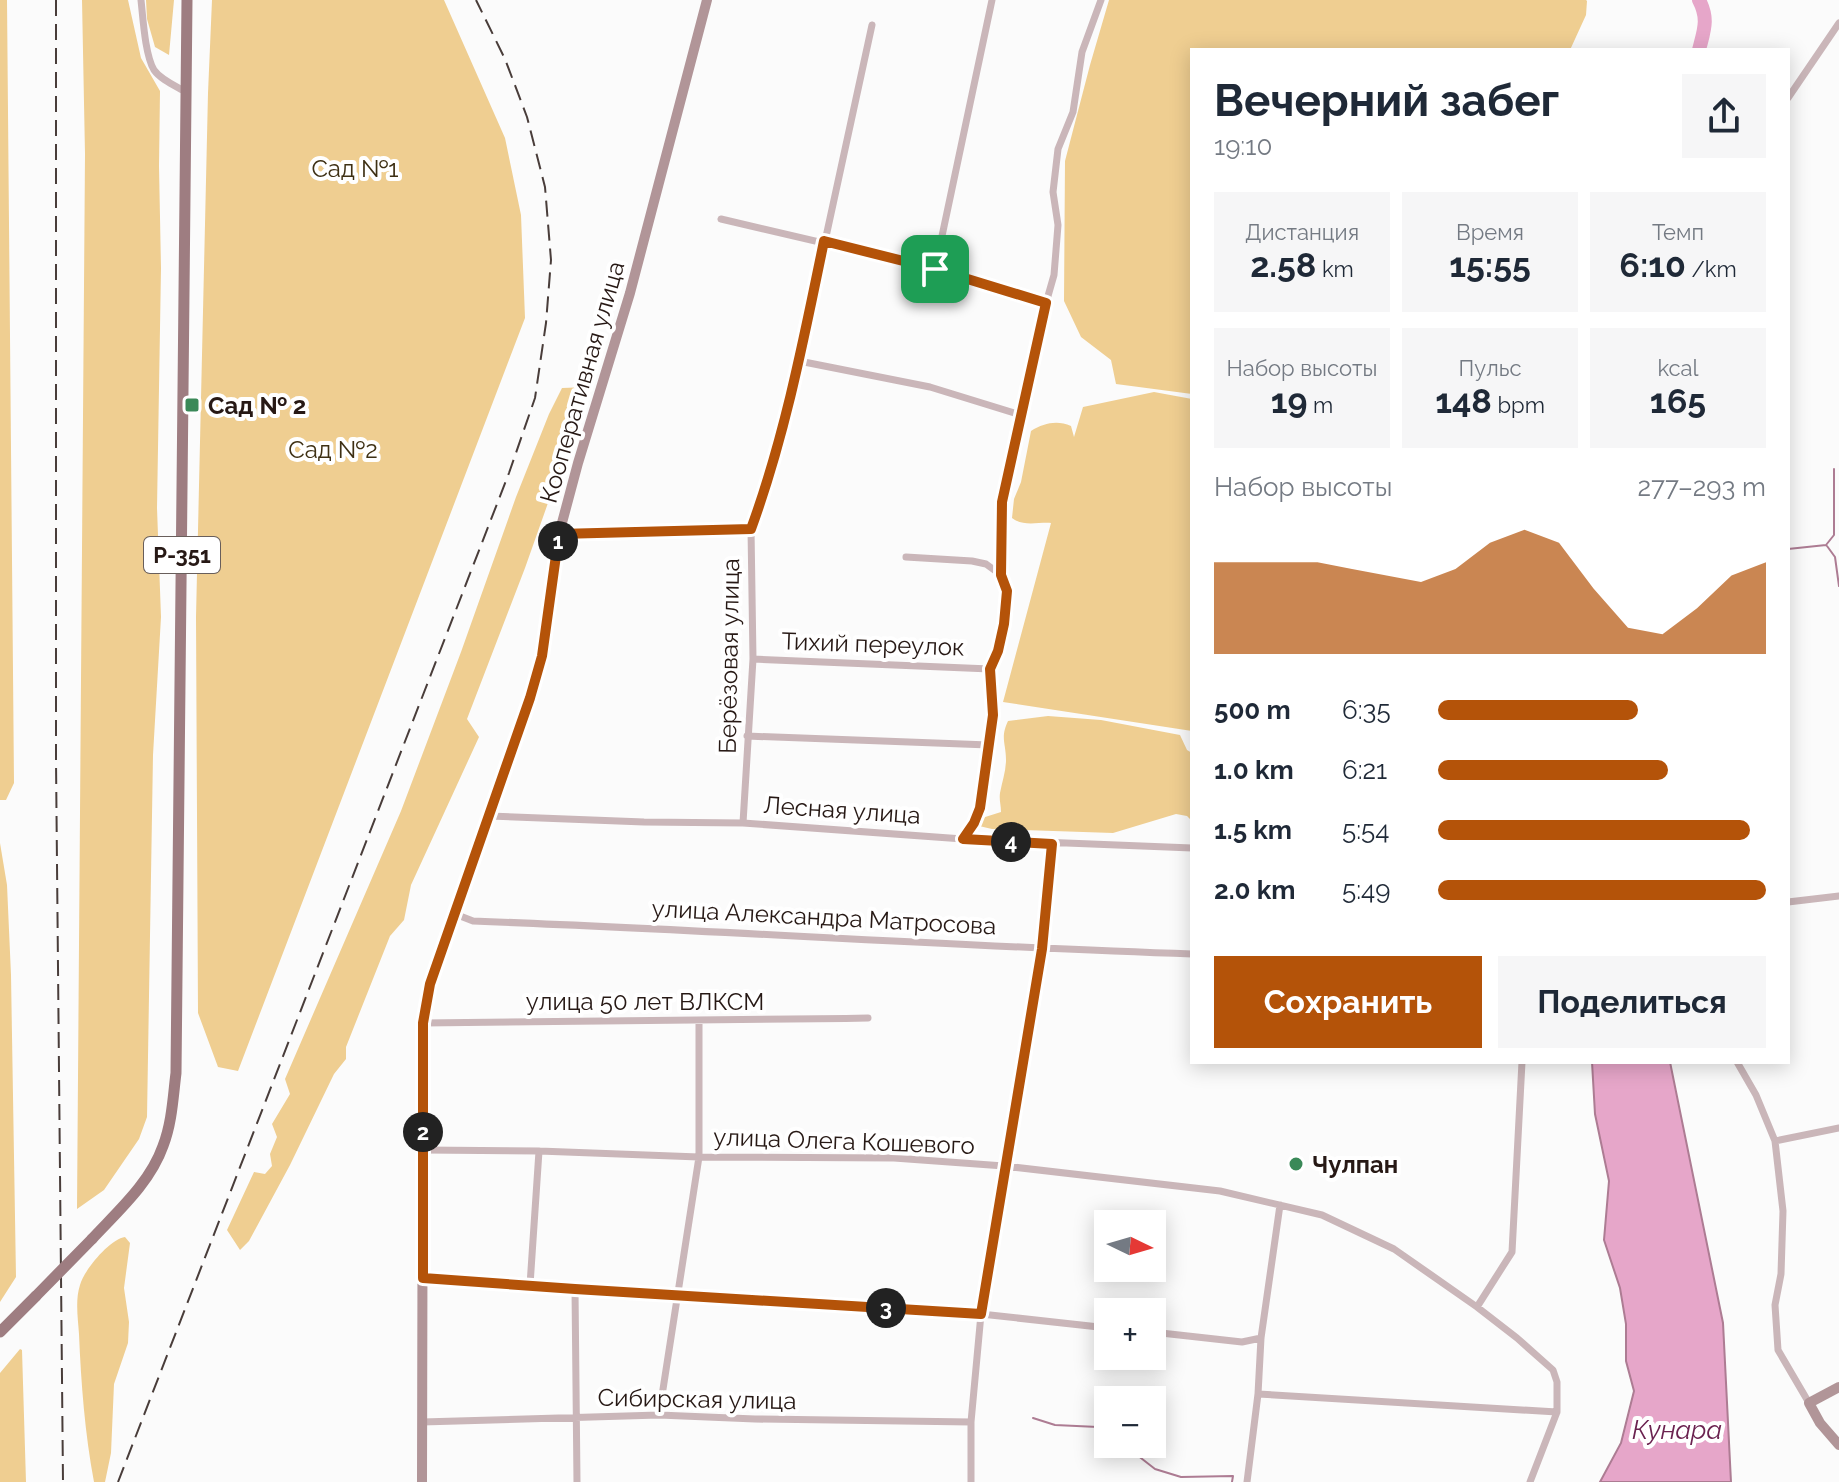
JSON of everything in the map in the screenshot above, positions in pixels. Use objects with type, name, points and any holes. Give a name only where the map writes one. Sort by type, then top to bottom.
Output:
[{"type":"main road","name":"Р-351","points":[[0,1332],[133,1195],[149,1174],[163,1146],[172,1109],[176,1073],[187,0]]},
{"type":"main road","name":"Кооперативная улица","points":[[422,1482],[423,1023],[430,984],[542,656],[559,534],[630,293],[707,0]]},
{"type":"main road","points":[[1839,1387],[1809,1403],[1820,1423],[1839,1445]]},
{"type":"street","points":[[141,0],[145,41],[154,70],[186,92]]},
{"type":"street","points":[[935,269],[992,0]]},
{"type":"street","points":[[963,839],[980,808],[993,715],[990,669],[1004,624],[1007,591],[1001,575],[1002,502],[1054,275],[1058,225],[1053,192],[1058,149],[1073,112],[1082,52],[1101,0]]},
{"type":"street","points":[[1790,95],[1839,23]]},
{"type":"street","name":"Берёзовая улица","points":[[743,823],[753,659],[751,529],[763,497],[799,361],[872,25]]},
{"type":"street","points":[[721,219],[935,269],[1046,303]]},
{"type":"street","points":[[799,361],[930,387],[1021,415]]},
{"type":"street","points":[[559,534],[751,529]]},
{"type":"street","points":[[906,557],[972,561],[986,564],[1001,575]]},
{"type":"street","name":"Тихий переулок","points":[[753,659],[990,669]]},
{"type":"street","points":[[747,736],[989,745]]},
{"type":"street","name":"Лесная улица","points":[[489,816],[743,823],[1052,844],[1190,848]]},
{"type":"street","points":[[971,1482],[971,1422],[981,1314],[1042,949],[1052,844]]},
{"type":"street","points":[[1790,902],[1839,896]]},
{"type":"street","name":"улица Александра Матросова","points":[[455,914],[473,921],[1190,954]]},
{"type":"street","name":"улица 50 лет ВЛКСМ","points":[[423,1023],[868,1018]]},
{"type":"street","points":[[659,1415],[699,1157],[699,1022]]},
{"type":"street","points":[[1477,1307],[1512,1252],[1522,1064]]},
{"type":"street","points":[[1738,1064],[1756,1095],[1775,1141],[1783,1211],[1781,1274],[1775,1305],[1778,1350],[1809,1403]]},
{"type":"street","points":[[1775,1141],[1839,1128]]},
{"type":"street","name":"улица Олега Кошевого","points":[[423,1150],[894,1158],[1004,1166],[1220,1191],[1322,1215],[1394,1249],[1477,1307],[1553,1370],[1557,1382],[1557,1412]]},
{"type":"street","points":[[530,1285],[539,1151]]},
{"type":"street","points":[[1247,1482],[1258,1394],[1261,1338],[1280,1205]]},
{"type":"street","points":[[423,1278],[981,1314],[1094,1326]]},
{"type":"street","points":[[575,1289],[577,1482]]},
{"type":"street","points":[[1166,1334],[1242,1342],[1261,1338]]},
{"type":"street","points":[[1258,1394],[1557,1412],[1530,1482]]},
{"type":"street","name":"Сибирская улица","points":[[422,1422],[659,1415],[971,1422]]},
{"type":"green space","points":[[0,0],[7,0],[14,783],[6,800],[0,800]]},
{"type":"green space","points":[[82,0],[128,0],[141,58],[160,91],[157,508],[161,617],[153,755],[147,1117],[139,1139],[104,1190],[77,1209],[85,154]]},
{"type":"green space","points":[[146,0],[174,0],[169,55],[155,47],[147,19]]},
{"type":"green space","points":[[212,0],[444,0],[505,138],[521,215],[525,318],[238,1071],[218,1067],[198,1013],[196,617]]},
{"type":"green space","points":[[1109,0],[1587,1],[1586,15],[1571,48],[1190,48],[1190,394],[1116,384],[1111,360],[1081,337],[1064,301],[1065,161]]},
{"type":"green space","points":[[589,387],[467,719],[479,737],[411,885],[404,920],[390,936],[346,1047],[346,1059],[334,1074],[249,1241],[240,1250],[227,1230],[254,1172],[265,1174],[272,1166],[270,1154],[277,1137],[272,1124],[290,1094],[285,1079],[401,811],[549,414],[562,388]]},
{"type":"green space","points":[[1154,392],[1190,399],[1190,731],[1003,702],[1051,523],[1026,523],[1012,518],[1031,431],[1046,424],[1061,423],[1071,426],[1074,437],[1083,407]]},
{"type":"green space","points":[[1048,716],[1101,720],[1180,735],[1190,752],[1190,819],[1176,814],[1113,833],[979,826],[982,818],[1001,812],[1000,793],[1006,760],[1004,736],[1008,721]]},
{"type":"green space","points":[[0,843],[7,885],[11,975],[16,1277],[0,1302]]},
{"type":"green space","points":[[125,1237],[130,1243],[124,1288],[129,1322],[128,1343],[114,1384],[111,1453],[105,1482],[94,1482],[84,1408],[78,1297],[82,1279],[92,1264],[112,1243]]},
{"type":"green space","points":[[20,1349],[26,1482],[0,1482],[0,1373]]},
{"type":"water","name":"Кунара","points":[[1592,1064],[1670,1064],[1723,1323],[1731,1482],[1600,1482],[1621,1443],[1634,1391],[1626,1361],[1626,1324],[1620,1288],[1604,1240],[1609,1181],[1595,1114]]},
{"type":"waterway","name":"Кунара","points":[[1699,0],[1705,19],[1700,48]]},
{"type":"waterway","points":[[1790,549],[1826,545],[1834,535],[1834,469]]},
{"type":"waterway","points":[[1827,546],[1835,557],[1839,586]]},
{"type":"waterway","points":[[1033,1418],[1055,1425],[1094,1427]]},
{"type":"waterway","points":[[1141,1458],[1155,1469],[1181,1477],[1233,1476],[1232,1482]]},
{"type":"railway","points":[[56,0],[56,761],[63,1482]]},
{"type":"railway","points":[[118,1482],[509,473],[535,398],[551,260],[545,187],[527,117],[505,59],[476,0]]},
{"type":"place","name":"Сад № 2","points":[[192,405]]},
{"type":"place","name":"Чулпан","points":[[1296,1164]]},
{"type":"route","points":[[824,241],[935,269],[1046,303],[1002,502],[1001,575],[1007,591],[1004,624],[990,669],[993,715],[980,808],[963,839],[1052,844],[1042,949],[981,1314],[423,1278],[423,1023],[430,984],[530,698],[542,656],[559,534],[751,529],[763,497],[799,361],[824,241]]},
{"type":"park label","name":"Сад №1","points":[[355,168]]},
{"type":"park label","name":"Сад №2","points":[[333,449]]}]
